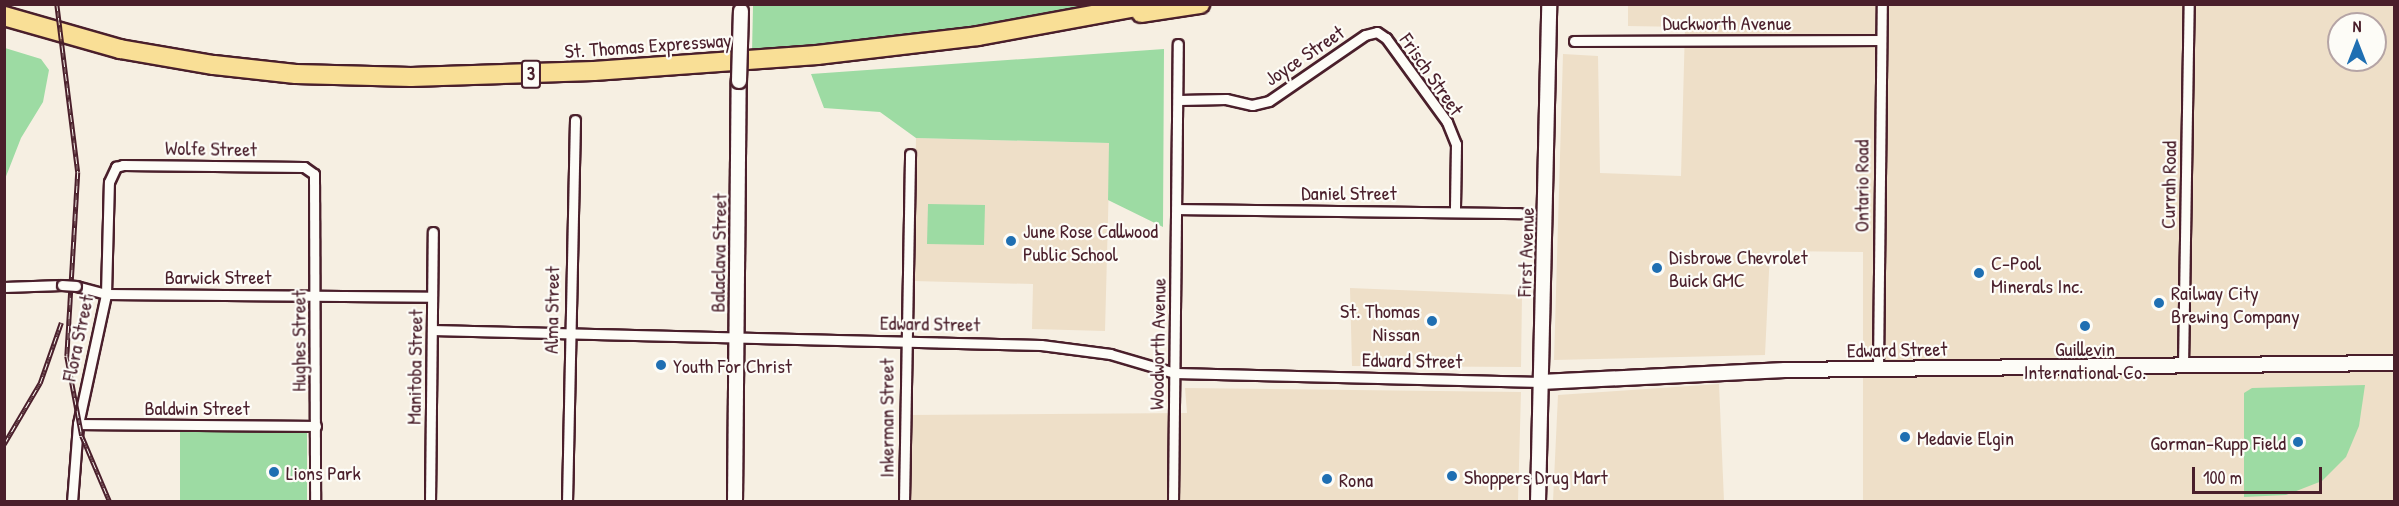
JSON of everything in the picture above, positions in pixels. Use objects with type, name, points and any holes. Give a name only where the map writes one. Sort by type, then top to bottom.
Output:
[{"type":"highway","name":"St. Thomas Expressway","points":[[4,16],[86,41],[161,57],[265,71],[378,77],[682,66],[926,43],[1062,24],[1152,4]]},
{"type":"highway","points":[[1062,24],[1200,4]]},
{"type":"street","name":"First Avenue","points":[[1538,501],[1549,4]]},
{"type":"street","name":"Ontario Road","points":[[1878,368],[1882,4]]},
{"type":"street","name":"Currah Road","points":[[2183,366],[2189,4]]},
{"type":"street","name":"Balaclava Street","points":[[735,501],[741,8]]},
{"type":"street","name":"Joyce Street","points":[[1179,100],[1226,99],[1252,105],[1269,100],[1365,35],[1377,32]]},
{"type":"street","name":"Frisch Street","points":[[1377,32],[1386,38],[1448,122],[1456,144],[1455,211]]},
{"type":"street","name":"Duckworth Avenue","points":[[1574,41],[1881,40]]},
{"type":"street","name":"Woodworth Avenue","points":[[1173,501],[1178,44]]},
{"type":"street","name":"Alma Street","points":[[567,501],[568,334],[574,120]]},
{"type":"street","name":"Inkerman Street","points":[[904,501],[910,154]]},
{"type":"street","name":"Wolfe Street","points":[[110,182],[116,167],[123,165],[304,167],[316,180]]},
{"type":"street","name":"Hughes Street","points":[[315,501],[316,180]]},
{"type":"street","name":"Flora Street","points":[[72,501],[78,424],[106,294],[110,182]]},
{"type":"street","name":"Daniel Street","points":[[1177,209],[1520,213]]},
{"type":"street","name":"Manitoba Street","points":[[430,501],[433,232]]},
{"type":"street","name":"Barwick Street","points":[[4,287],[62,285],[76,286],[106,294],[432,297]]},
{"type":"street","name":"Edward Street","points":[[432,330],[1078,348],[1175,373],[1541,382],[1878,368],[2394,363]]},
{"type":"street","name":"Baldwin Street","points":[[78,424],[316,426]]},
{"type":"shaded area","points":[[1628,5],[2394,5],[2394,501],[1863,501],[1863,252],[1770,251],[1765,355],[1554,360],[1563,54],[1598,56],[1600,173],[1681,176],[1685,27],[1628,26]]},
{"type":"shaded area","name":"June Rose Callwood Public School","points":[[916,138],[1110,143],[1105,331],[1032,329],[1033,284],[913,281]]},
{"type":"shaded area","points":[[1350,288],[1522,295],[1521,367],[1352,366]]},
{"type":"shaded area","points":[[1719,384],[1724,501],[1553,501],[1558,395]]},
{"type":"shaded area","points":[[1185,388],[1521,392],[1518,501],[909,501],[908,415],[1187,413]]},
{"type":"green space","points":[[1113,5],[984,25],[752,53],[753,6]]},
{"type":"green space","points":[[5,48],[41,59],[49,70],[43,102],[21,138],[5,179]]},
{"type":"green space","points":[[1164,49],[1163,227],[1108,200],[1109,143],[916,138],[880,112],[824,108],[811,74]]},
{"type":"green space","points":[[928,204],[985,205],[984,245],[927,244]]},
{"type":"green space","name":"Gorman-Rupp Field","points":[[2365,385],[2359,426],[2346,457],[2322,481],[2286,495],[2244,497],[2244,393],[2252,388]]},
{"type":"green space","points":[[180,431],[307,432],[307,501],[180,501]]},
{"type":"railway","points":[[57,4],[78,172],[67,356],[82,436],[110,502]]},
{"type":"railway","points":[[4,444],[40,383],[61,323]]},
{"type":"place","name":"June Rose Callwood Public School","points":[[1011,241]]},
{"type":"place","name":"Disbrowe Chevrolet Buick GMC","points":[[1657,268]]},
{"type":"place","name":"C-Pool Minerals Inc.","points":[[1979,273]]},
{"type":"place","name":"Railway City Brewing Company","points":[[2159,303]]},
{"type":"place","name":"St. Thomas Nissan","points":[[1432,321]]},
{"type":"place","name":"Guillevin International Co.","points":[[2085,326]]},
{"type":"place","name":"Youth For Christ","points":[[661,365]]},
{"type":"place","name":"Medavie Elgin","points":[[1905,437]]},
{"type":"place","name":"Gorman-Rupp Field","points":[[2298,442]]},
{"type":"place","name":"Lions Park","points":[[274,472]]},
{"type":"place","name":"Shoppers Drug Mart","points":[[1452,476]]},
{"type":"place","name":"Rona","points":[[1327,479]]}]
